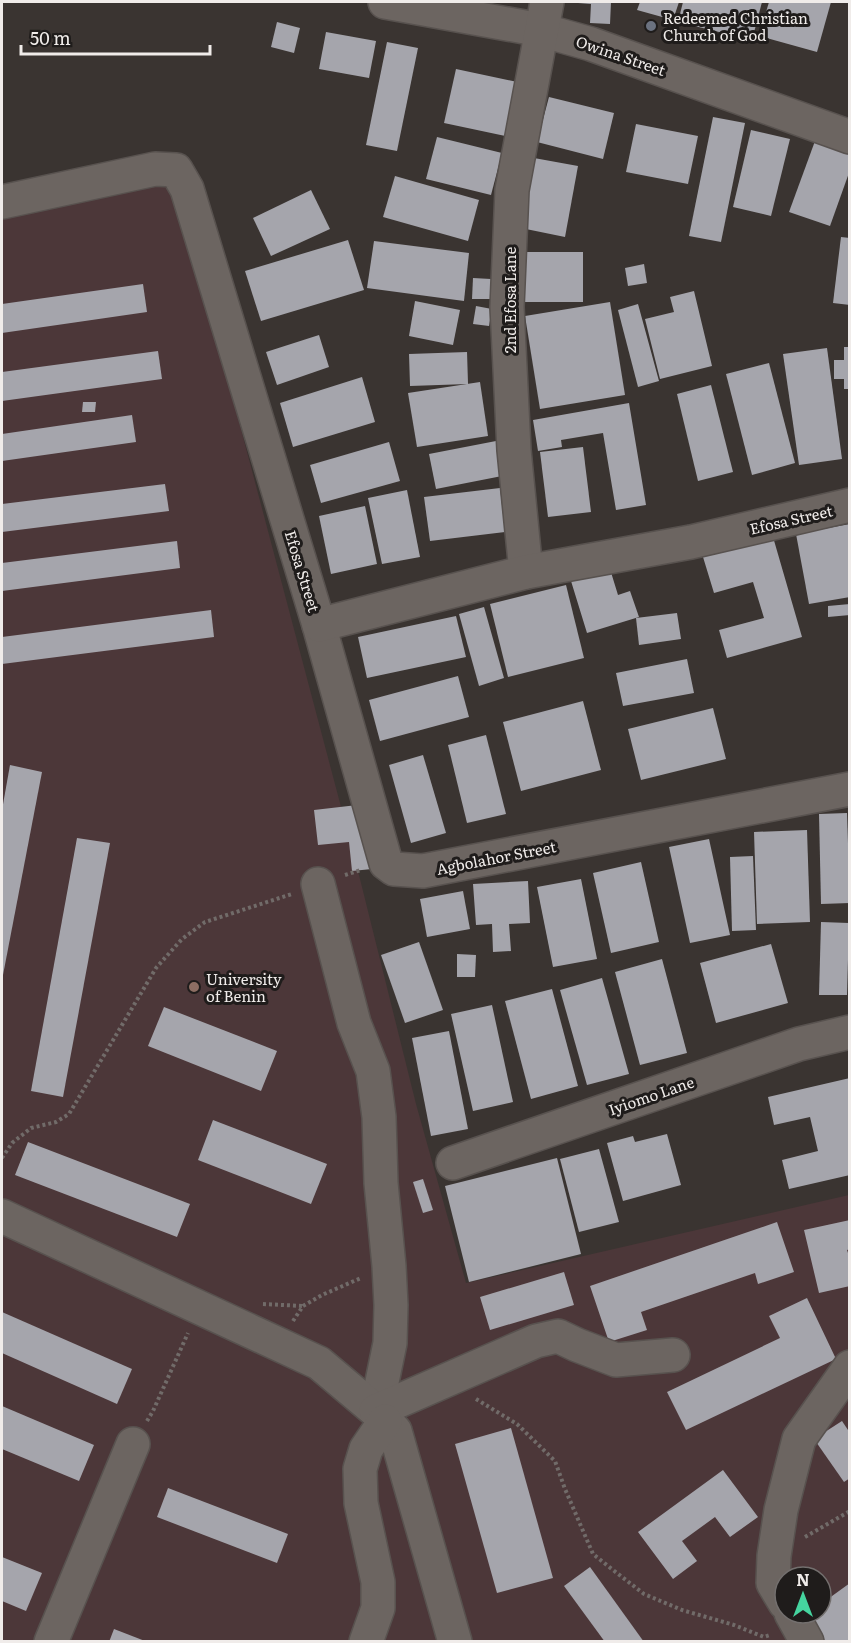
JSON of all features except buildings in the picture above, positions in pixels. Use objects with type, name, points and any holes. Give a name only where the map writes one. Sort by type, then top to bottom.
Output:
[{"type":"street","name":"Owina Street","points":[[385,2],[544,16],[591,44],[848,130]]},
{"type":"street","name":"2nd Efosa Lane","points":[[526,572],[514,450],[507,307],[512,190],[544,16]]},
{"type":"street","name":"Efosa Street","points":[[2,202],[155,169],[177,170],[187,189],[319,625],[526,572],[691,542],[849,506]]},
{"type":"street","points":[[319,625],[386,864]]},
{"type":"street","name":"Agbolahor Street","points":[[386,864],[394,869],[423,871],[849,789]]},
{"type":"street","points":[[318,884],[354,1023],[373,1071],[379,1117],[381,1183],[389,1266],[390,1343],[381,1416],[360,1469],[361,1503],[378,1582],[378,1608],[366,1641]]},
{"type":"street","name":"Iyiomo Lane","points":[[453,1163],[800,1044],[849,1032]]},
{"type":"street","points":[[2,1216],[319,1363],[381,1416],[395,1431],[455,1641]]},
{"type":"street","points":[[381,1416],[449,1379],[536,1341],[558,1336],[616,1360],[673,1355]]},
{"type":"street","points":[[774,1565],[782,1509],[799,1439],[849,1367]]},
{"type":"street","points":[[51,1641],[134,1444]]},
{"type":"path","points":[[2,1158],[12,1143],[31,1128],[56,1122],[69,1114],[156,968],[182,939],[205,922],[386,864]]},
{"type":"path","points":[[278,1344],[303,1306],[322,1295],[389,1266]]},
{"type":"path","points":[[134,1444],[153,1411],[200,1308]]},
{"type":"path","points":[[449,1379],[484,1405],[517,1424],[555,1461],[593,1554],[644,1594],[682,1610],[734,1625],[764,1637],[787,1625]]},
{"type":"path","points":[[774,1556],[849,1511]]},
{"type":"shaded area","name":"University of Benin","points":[[174,176],[358,871],[416,1104],[466,1283],[849,1195],[849,1641],[2,1641],[2,217]]},
{"type":"place","name":"Redeemed Christian Church of God","points":[[651,26]]},
{"type":"place","name":"University of Benin","points":[[194,987]]}]
